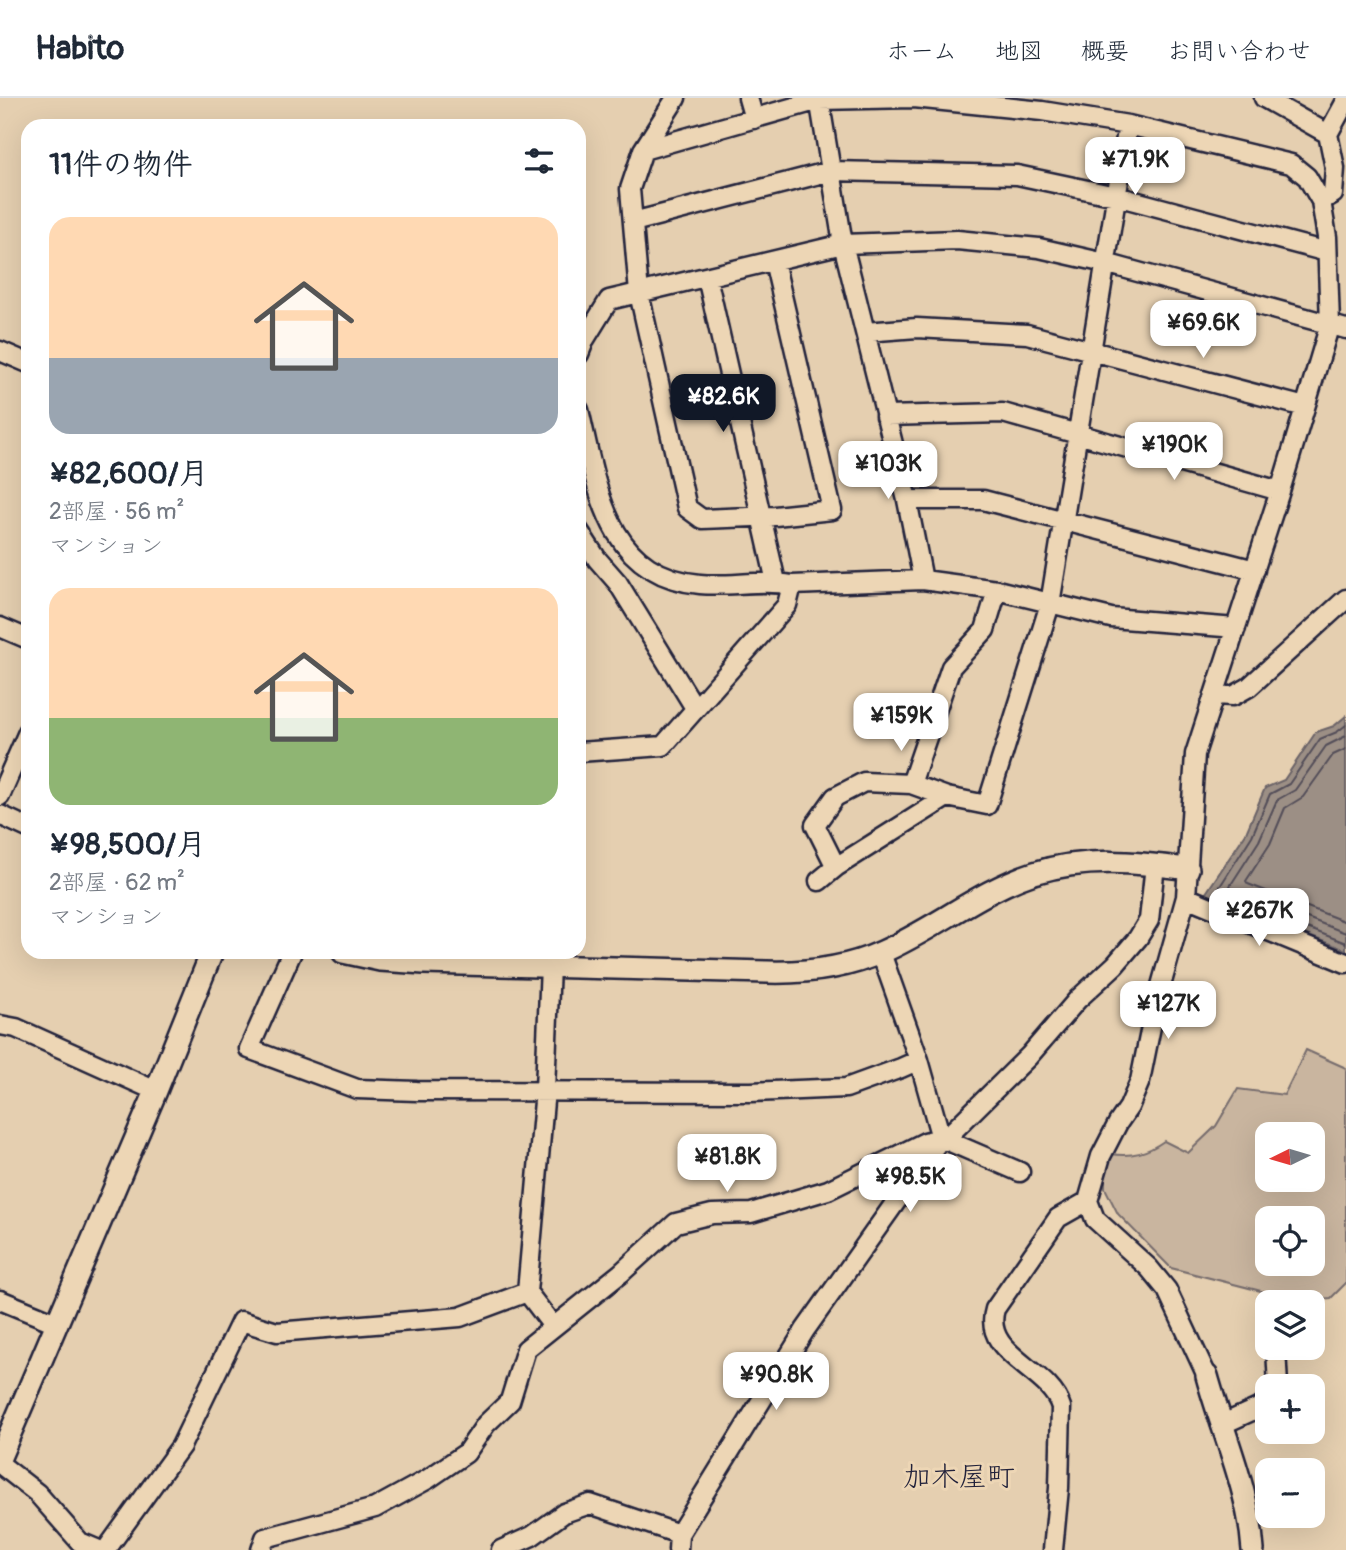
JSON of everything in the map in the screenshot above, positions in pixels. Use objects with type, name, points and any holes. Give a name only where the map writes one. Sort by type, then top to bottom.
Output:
[{"type":"street","points":[[676,98],[643,150],[630,189],[639,293],[687,508],[702,519],[832,510],[774,261]]},
{"type":"street","points":[[748,98],[754,118]]},
{"type":"street","points":[[643,150],[819,99],[914,98],[1039,105],[1291,164],[1307,177],[1321,201],[1338,326],[1305,407],[1195,754],[1186,897],[1155,1007],[1140,1081],[1129,1107],[1118,1122],[1101,1156],[1088,1201],[1095,1219],[1149,1268],[1167,1290],[1207,1376],[1247,1506],[1253,1550]]},
{"type":"street","points":[[1264,98],[1328,134]]},
{"type":"street","points":[[819,99],[843,244],[907,500],[923,580]]},
{"type":"street","points":[[1321,201],[1333,194],[1335,168],[1328,134],[1346,101]]},
{"type":"street","points":[[836,867],[815,825],[835,797],[864,782],[911,784],[947,797],[986,806],[1050,604],[1128,125]]},
{"type":"street","points":[[633,222],[831,171],[1017,175],[1116,196],[1327,252]]},
{"type":"street","points":[[586,339],[609,300],[843,244],[957,240],[1039,248],[1105,263],[1338,326]]},
{"type":"street","points":[[586,752],[663,746],[787,605],[784,584],[761,516],[707,277]]},
{"type":"street","points":[[864,332],[917,328],[1027,334],[1305,407]]},
{"type":"street","points":[[0,351],[21,360]]},
{"type":"street","points":[[885,416],[1003,413],[1280,491]]},
{"type":"street","points":[[586,440],[599,495],[618,538],[645,565],[682,582],[705,585],[923,580],[997,590],[1111,618],[1236,628]]},
{"type":"street","points":[[907,500],[984,500],[1255,570]]},
{"type":"street","points":[[586,542],[618,583],[695,708]]},
{"type":"street","points":[[911,784],[951,667],[985,630],[997,590]]},
{"type":"street","points":[[1214,695],[1233,696],[1249,687],[1346,599]]},
{"type":"street","points":[[0,627],[21,636]]},
{"type":"street","points":[[0,796],[21,748]]},
{"type":"street","points":[[819,881],[836,867],[947,797]]},
{"type":"street","points":[[0,815],[21,825]]},
{"type":"street","points":[[375,959],[424,963],[788,972],[835,967],[881,953],[994,890],[1035,873],[1087,862],[1133,862],[1188,869]]},
{"type":"street","points":[[261,1550],[265,1538],[375,1508],[428,1479],[466,1453],[486,1424],[510,1401],[526,1349],[621,1273],[676,1223],[712,1214],[751,1213],[828,1190],[951,1132],[1029,1056],[1078,999],[1115,965],[1138,939],[1149,920],[1155,864]]},
{"type":"street","points":[[1186,897],[1346,963]]},
{"type":"street","points":[[881,953],[919,1059],[941,1138]]},
{"type":"street","points":[[0,1457],[209,959]]},
{"type":"street","points":[[289,959],[249,1049],[356,1089],[655,1093],[846,1088],[919,1059]]},
{"type":"street","points":[[550,965],[545,1090],[527,1292],[553,1326]]},
{"type":"street","points":[[0,1025],[16,1028],[156,1091]]},
{"type":"street","points":[[941,1138],[1020,1172]]},
{"type":"street","points":[[501,1550],[538,1541],[564,1513],[590,1504],[678,1542],[817,1312],[941,1138]]},
{"type":"street","points":[[1053,1550],[1059,1488],[1059,1398],[999,1340],[993,1329],[993,1317],[995,1309],[1058,1217],[1088,1201]]},
{"type":"street","points":[[106,1550],[181,1446],[241,1321],[277,1332],[460,1317],[527,1292]]},
{"type":"street","points":[[0,1300],[56,1324]]},
{"type":"street","points":[[1221,1425],[1255,1409]]},
{"type":"street","points":[[0,1464],[37,1493],[80,1542],[99,1550]]},
{"type":"shaded area","points":[[1306,1050],[1346,1068],[1346,1283],[1331,1298],[1325,1299],[1325,1290],[1257,1290],[1171,1268],[1118,1214],[1105,1188],[1105,1170],[1111,1154],[1139,1153],[1164,1141],[1188,1153],[1216,1126],[1238,1089],[1284,1095]]},
{"type":"water","points":[[1346,716],[1346,950],[1204,896],[1246,833],[1265,788],[1284,780],[1316,732],[1334,726]]},
{"type":"district","name":"加木屋町","points":[[959,1477]]}]
